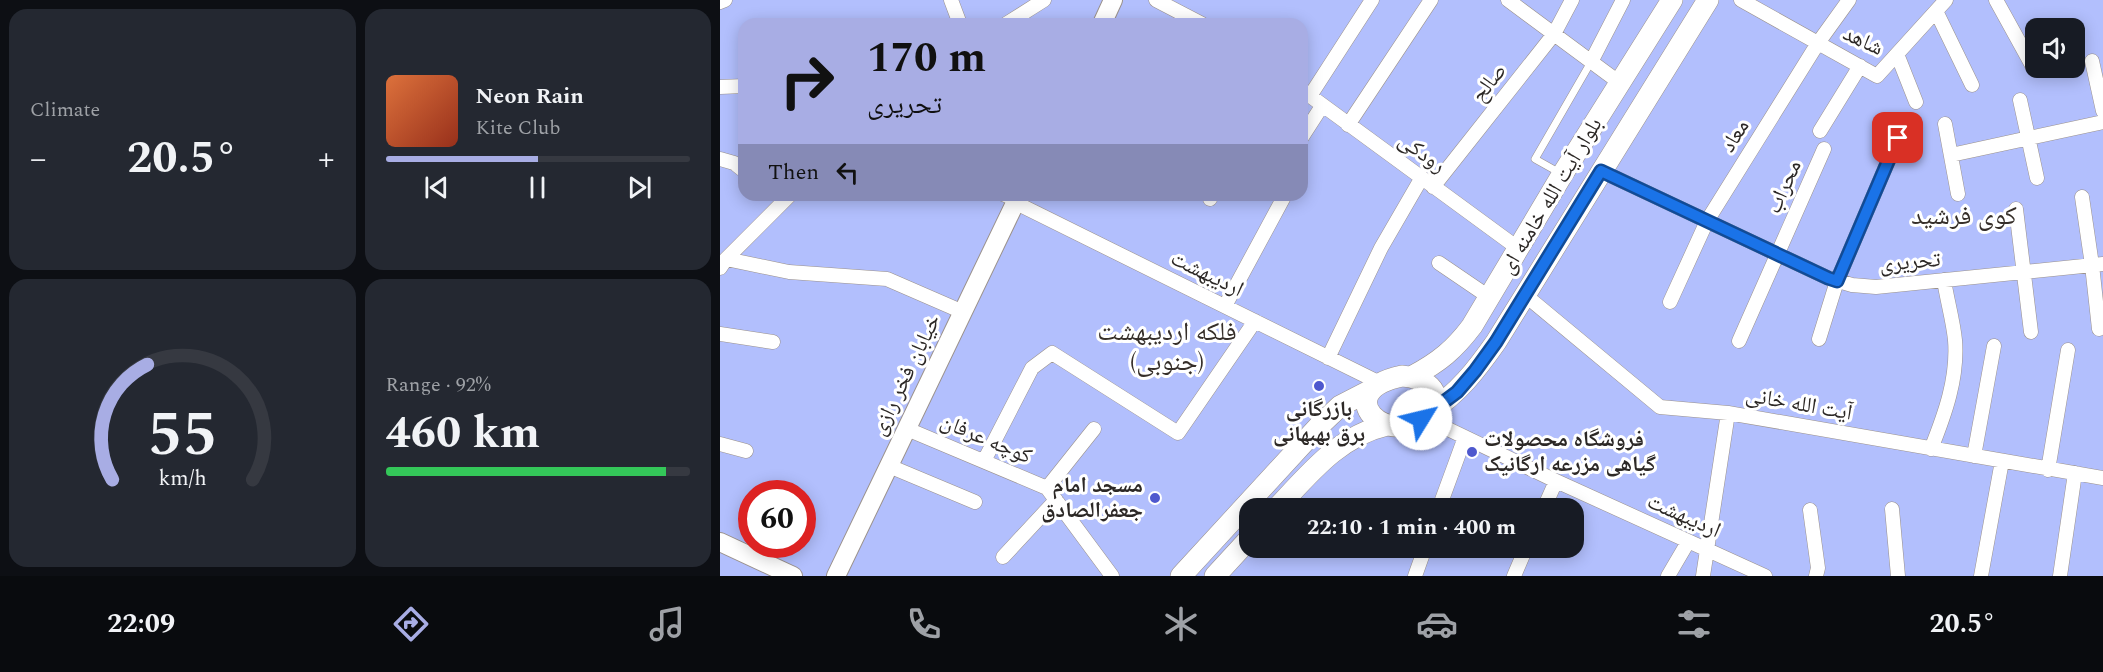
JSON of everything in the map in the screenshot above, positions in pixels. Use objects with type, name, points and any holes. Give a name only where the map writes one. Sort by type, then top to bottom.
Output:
[{"type":"main road","points":[[1105,18],[1113,0]]},
{"type":"main road","name":"بلوار آیت الله خامنه ای","points":[[1413,376],[1439,361],[1456,347],[1672,0]]},
{"type":"main road","name":"بلوار آیت الله خامنه ای","points":[[1426,414],[1457,392],[1475,371],[1525,295],[1708,0]]},
{"type":"main road","points":[[1575,155],[1601,171]]},
{"type":"main road","name":"خیابان فخر رازی","points":[[836,576],[1016,201]]},
{"type":"main road","points":[[1181,576],[1340,406],[1376,386],[1402,376],[1413,376],[1423,380],[1431,387],[1434,403],[1426,414],[1411,423],[1369,429],[1348,440],[1329,455],[1287,498]]},
{"type":"main road","points":[[1376,386],[1367,399],[1366,407],[1370,415],[1378,422],[1388,425]]},
{"type":"main road","points":[[720,542],[793,576]]},
{"type":"main road","points":[[1215,576],[1239,550]]},
{"type":"main road","points":[[720,553],[769,576]]},
{"type":"street","points":[[720,2],[725,0]]},
{"type":"street","points":[[951,0],[958,18]]},
{"type":"street","points":[[1024,18],[1044,0]]},
{"type":"street","points":[[1156,0],[1190,18]]},
{"type":"street","points":[[1308,90],[1372,0]]},
{"type":"street","points":[[1348,125],[1431,0]]},
{"type":"street","points":[[1508,0],[1620,83]]},
{"type":"street","name":"صالح","points":[[1433,188],[1554,34],[1572,0]]},
{"type":"street","points":[[1591,62],[1623,0]]},
{"type":"street","name":"شاهد","points":[[1741,0],[1877,76],[1946,0]]},
{"type":"street","name":"معاد","points":[[1670,302],[1707,221],[1818,43],[1849,0]]},
{"type":"street","points":[[1996,0],[2025,53]]},
{"type":"street","points":[[1936,11],[1972,85]]},
{"type":"street","points":[[1897,54],[1916,102]]},
{"type":"street","points":[[2092,61],[2103,111]]},
{"type":"street","points":[[1820,131],[1860,66]]},
{"type":"street","points":[[720,87],[738,86]]},
{"type":"street","name":"رودکی","points":[[1308,95],[1519,249]]},
{"type":"street","points":[[2020,100],[2037,178]]},
{"type":"street","points":[[1308,128],[1322,106]]},
{"type":"street","points":[[1951,155],[2103,122]]},
{"type":"street","points":[[1945,124],[1958,194]]},
{"type":"street","points":[[1819,339],[1837,281],[1898,138]]},
{"type":"street","name":"محراب","points":[[1739,341],[1824,149]]},
{"type":"street","points":[[720,159],[738,166]]},
{"type":"street","name":"تحریری","points":[[1601,171],[1777,254],[1837,281],[1852,285],[1876,287],[2098,264]]},
{"type":"street","points":[[1328,357],[1380,248],[1421,179]]},
{"type":"street","points":[[2082,196],[2098,264],[2099,329]]},
{"type":"street","points":[[723,264],[778,201]]},
{"type":"street","name":"اردیبهشت","points":[[1021,201],[1328,357],[1376,386]]},
{"type":"street","points":[[1225,306],[1283,201]]},
{"type":"street","points":[[2016,209],[2031,332]]},
{"type":"street","points":[[1439,263],[1489,297]]},
{"type":"street","points":[[723,264],[789,272],[887,279],[963,312]]},
{"type":"street","points":[[1931,448],[1947,408],[1954,371],[1955,340],[1944,280]]},
{"type":"street","name":"آیت الله خانی","points":[[1525,295],[1660,407],[1728,414],[2103,478]]},
{"type":"street","points":[[984,461],[1032,368],[1052,353],[1178,433],[1255,321]]},
{"type":"street","points":[[720,334],[773,342]]},
{"type":"street","points":[[1974,456],[1994,346]]},
{"type":"street","points":[[2048,470],[2068,350]]},
{"type":"street","name":"اردیبهشت","points":[[1426,414],[1465,437],[1556,481],[1765,576]]},
{"type":"street","points":[[1703,576],[1728,414]]},
{"type":"street","name":"کوچه عرفان","points":[[907,429],[1047,488],[1106,574]]},
{"type":"street","points":[[1047,488],[1094,429]]},
{"type":"street","points":[[1443,498],[1465,437]]},
{"type":"street","points":[[720,444],[746,451]]},
{"type":"street","points":[[1981,576],[2002,461]]},
{"type":"street","points":[[889,466],[975,502]]},
{"type":"street","points":[[2060,576],[2075,473]]},
{"type":"street","points":[[1548,498],[1556,481]]},
{"type":"street","points":[[1003,557],[1056,500]]},
{"type":"street","points":[[1892,509],[1898,576]]},
{"type":"street","points":[[1810,510],[1818,568],[1816,576]]},
{"type":"street","points":[[1668,576],[1688,542]]},
{"type":"street","points":[[1414,576],[1421,558]]},
{"type":"street","points":[[1514,576],[1522,558]]},
{"type":"lane","points":[[1562,175],[1535,159],[1591,62]]},
{"type":"shaded area","points":[[720,0],[2103,0],[2103,576],[720,576]]},
{"type":"place","name":"بازرگانی برق بهبهانی","points":[[1319,386]]},
{"type":"place","name":"فروشگاه محصولات گیاهی مزرعه ارگانیک","points":[[1472,452]]},
{"type":"place","name":"مسجد امام جعفرالصادق","points":[[1155,498]]},
{"type":"district","name":"کوی فرشید","points":[[1964,216]]},
{"type":"district","name":"فلکه اردیبهشت (جنوبی)","points":[[1167,347]]},
{"type":"route","points":[[1421,419],[1457,392],[1475,371],[1496,342],[1601,171],[1837,281],[1898,138]]}]
